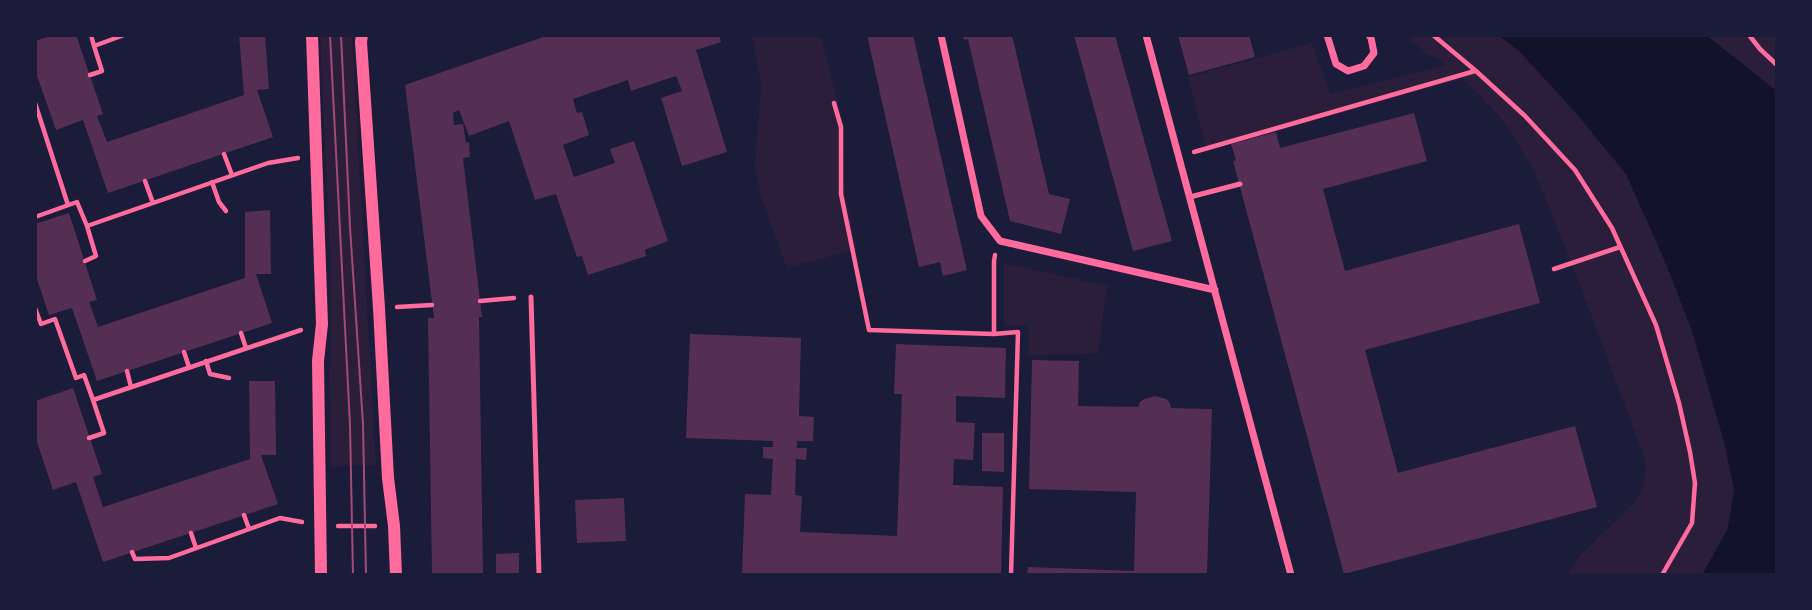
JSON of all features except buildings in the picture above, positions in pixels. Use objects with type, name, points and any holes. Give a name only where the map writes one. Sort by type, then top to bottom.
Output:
[{"type":"street","points":[[312,35],[322,324],[318,361],[321,575]]},
{"type":"street","points":[[362,35],[396,575]]},
{"type":"street","points":[[941,35],[981,216],[1000,241],[1215,290]]},
{"type":"street","points":[[1146,35],[1291,575]]},
{"type":"street","points":[[1327,35],[1336,64],[1348,71],[1364,66],[1374,53],[1369,35]]},
{"type":"lane","points":[[1190,197],[1240,184]]},
{"type":"lane","points":[[531,297],[539,575]]},
{"type":"path","points":[[90,75],[102,71],[91,35]]},
{"type":"path","points":[[94,46],[124,35]]},
{"type":"path","points":[[1433,35],[1525,116],[1575,170],[1612,228],[1656,325],[1679,404],[1695,483],[1692,523],[1662,575]]},
{"type":"path","points":[[1749,35],[1777,65]]},
{"type":"path","points":[[1178,157],[1476,71]]},
{"type":"path","points":[[35,103],[68,205]]},
{"type":"path","points":[[834,103],[841,127],[842,194],[869,330],[994,334],[1018,332],[1011,575]]},
{"type":"path","points":[[224,154],[232,175]]},
{"type":"path","points":[[86,226],[268,163],[316,155]]},
{"type":"path","points":[[145,181],[153,203]]},
{"type":"path","points":[[212,182],[219,202],[226,211]]},
{"type":"path","points":[[35,217],[77,202],[96,256],[85,261]]},
{"type":"path","points":[[994,334],[994,261],[1000,241]]},
{"type":"path","points":[[1553,269],[1620,247]]},
{"type":"path","points":[[480,301],[531,297]]},
{"type":"path","points":[[379,308],[432,304]]},
{"type":"path","points":[[35,308],[41,324],[55,319],[76,378],[84,375],[104,433],[89,438]]},
{"type":"path","points":[[241,333],[246,348]]},
{"type":"path","points":[[93,400],[285,335]]},
{"type":"path","points":[[184,352],[189,367]]},
{"type":"path","points":[[206,361],[210,374],[229,378]]},
{"type":"path","points":[[127,371],[131,387]]},
{"type":"path","points":[[244,515],[249,529]]},
{"type":"path","points":[[132,552],[135,559],[169,558],[280,518]]},
{"type":"path","points":[[321,526],[394,526]]},
{"type":"path","points":[[191,533],[196,548]]},
{"type":"shaded area","points":[[320,35],[352,35],[376,465],[331,467],[330,256]]},
{"type":"shaded area","points":[[752,35],[821,35],[844,126],[845,194],[857,249],[787,268],[760,194],[755,166],[761,85]]},
{"type":"shaded area","points":[[1406,35],[1777,35],[1777,575],[1566,575],[1580,556],[1640,494],[1645,479],[1646,462],[1534,171],[1506,124],[1463,79],[1206,150],[1188,77],[1312,43],[1330,94],[1446,65],[1427,54]]},
{"type":"shaded area","points":[[1498,35],[1706,35],[1777,91],[1777,575],[1702,575],[1728,528],[1734,489],[1724,442],[1693,334],[1666,264],[1626,174],[1575,112],[1520,52]]},
{"type":"shaded area","points":[[1004,263],[1107,286],[1098,354],[1029,355],[1029,325],[1004,325]]},
{"type":"tram line","points":[[330,35],[350,425],[353,575]]},
{"type":"tram line","points":[[341,35],[363,424],[366,575]]}]
